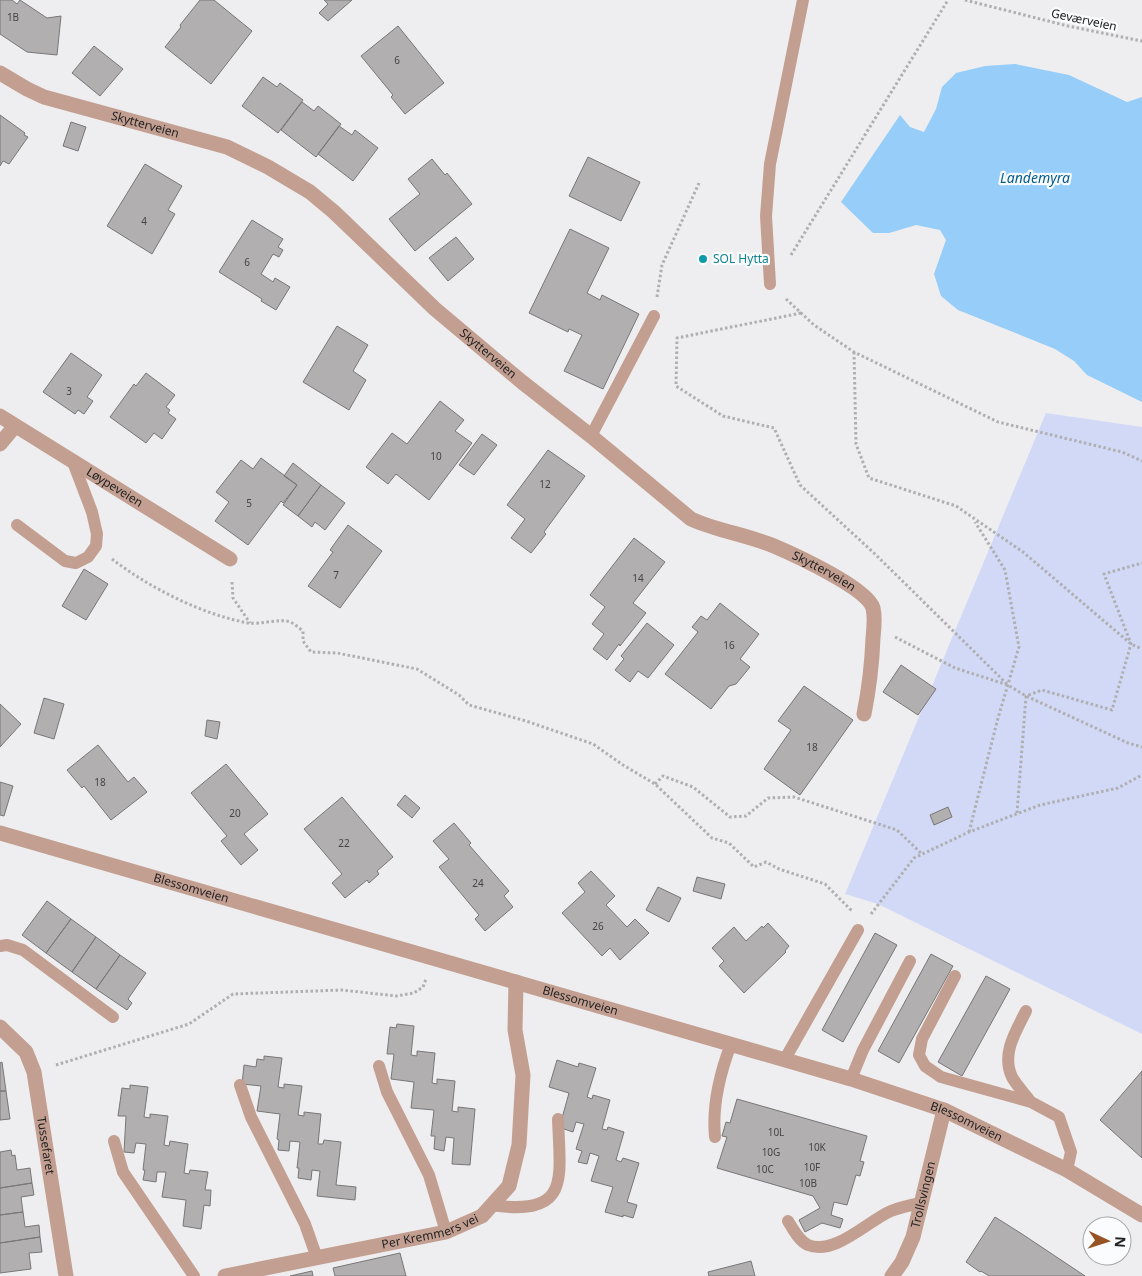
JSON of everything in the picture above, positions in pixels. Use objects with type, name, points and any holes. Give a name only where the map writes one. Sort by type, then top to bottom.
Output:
[{"type":"street","name":"Skytterveien","points":[[0,72],[27,90],[44,97],[227,147],[268,167],[310,192],[334,212],[435,309],[691,519],[706,526],[774,546],[853,587],[869,600],[873,609],[874,627],[871,672],[864,714]]},
{"type":"street","name":"Løypeveien","points":[[0,416],[230,559]]},
{"type":"street","points":[[0,444],[15,426]]},
{"type":"street","name":"Blessomveien","points":[[0,833],[675,1029],[786,1059],[944,1110],[1067,1170],[1142,1214]]},
{"type":"street","name":"Per Kremmers vei","points":[[225,1276],[446,1232],[482,1216],[509,1186],[519,1145],[523,1075],[515,1030],[516,982]]},
{"type":"street","name":"Tussefaret","points":[[0,1027],[26,1052],[34,1072],[66,1276]]},
{"type":"street","name":"Trollsvingen","points":[[892,1276],[902,1262],[913,1236],[944,1110]]},
{"type":"lane","points":[[770,284],[766,216],[770,164],[803,0]]},
{"type":"lane","points":[[591,436],[654,316]]},
{"type":"lane","points":[[17,525],[65,561],[76,563],[88,557],[96,546],[96,534],[92,512],[73,462]]},
{"type":"lane","points":[[786,1059],[858,930]]},
{"type":"lane","points":[[0,946],[7,945],[23,950],[113,1017]]},
{"type":"lane","points":[[851,1079],[863,1050],[910,961]]},
{"type":"lane","points":[[955,976],[922,1039],[919,1055],[926,1066],[941,1077],[1031,1102],[1059,1118],[1071,1152],[1067,1170]]},
{"type":"lane","points":[[1026,1011],[1009,1047],[1008,1060],[1012,1077],[1031,1102]]},
{"type":"lane","points":[[715,1137],[714,1122],[719,1087],[731,1044]]},
{"type":"lane","points":[[379,1066],[387,1092],[429,1175],[446,1232]]},
{"type":"lane","points":[[240,1085],[251,1117],[305,1224],[318,1258]]},
{"type":"lane","points":[[491,1205],[514,1208],[537,1205],[551,1196],[557,1188],[560,1178],[558,1119]]},
{"type":"lane","points":[[114,1141],[123,1172],[194,1276]]},
{"type":"lane","points":[[788,1222],[798,1236],[808,1245],[834,1245],[890,1211],[921,1203]]},
{"type":"path","points":[[948,0],[786,263],[770,284],[814,325],[854,352],[998,422],[1122,452],[1142,462]]},
{"type":"path","name":"Geværveien","points":[[965,0],[1068,26],[1142,41]]},
{"type":"path","points":[[654,316],[662,265],[699,183]]},
{"type":"path","points":[[801,313],[677,338],[676,386],[723,416],[774,428],[800,485],[875,554],[1008,685],[1026,696],[1128,743],[1142,747]]},
{"type":"path","points":[[854,352],[856,444],[869,478],[956,506],[1023,552],[1131,644],[1142,649]]},
{"type":"path","points":[[969,832],[1019,647],[1005,570],[974,519]]},
{"type":"path","points":[[96,546],[118,563],[168,594],[216,614],[250,624],[289,622],[303,631],[303,641],[311,652],[338,653],[418,669],[459,695],[469,705],[526,721],[593,744],[655,784],[712,838],[729,843],[754,867],[766,862],[779,870],[825,884],[854,913],[858,930]]},
{"type":"path","points":[[230,559],[233,598],[250,624]]},
{"type":"path","points":[[1026,696],[1042,690],[1112,710],[1131,644],[1104,574],[1142,563]]},
{"type":"path","points":[[874,627],[955,668],[1008,685]]},
{"type":"path","points":[[1017,814],[1026,696]]},
{"type":"path","points":[[858,930],[914,858],[969,832],[1040,805],[1118,788],[1142,775]]},
{"type":"path","points":[[655,784],[663,776],[693,787],[730,817],[746,816],[768,798],[794,797],[897,830],[922,854]]},
{"type":"path","points":[[34,1072],[189,1024],[232,994],[342,990],[396,996],[414,993],[424,986],[432,958]]},
{"type":"shaded area","points":[[1046,413],[1142,427],[1142,1034],[878,904],[845,894]]},
{"type":"water","name":"Landemyra","points":[[1015,64],[1069,75],[1127,102],[1142,97],[1142,402],[1087,375],[1074,361],[1055,349],[958,310],[941,296],[934,274],[946,240],[940,230],[916,225],[889,233],[873,233],[841,202],[900,115],[910,127],[924,132],[936,109],[942,87],[956,73],[985,66]]},
{"type":"building","points":[[0,0],[12,0],[17,4],[20,0],[47,18],[61,16],[57,55],[27,52],[0,34]]},
{"type":"building","points":[[200,0],[214,0],[252,31],[211,84],[165,47]]},
{"type":"building","points":[[324,0],[352,0],[328,21],[319,13],[328,4]]},
{"type":"building","points":[[398,26],[444,83],[405,114],[391,97],[393,95],[361,56]]},
{"type":"building","points":[[94,46],[123,69],[100,96],[72,73]]},
{"type":"building","points":[[263,77],[277,87],[280,83],[303,100],[278,133],[242,106]]},
{"type":"building","points":[[302,102],[314,111],[318,106],[341,124],[316,157],[281,130]]},
{"type":"building","points":[[0,115],[28,137],[9,164],[3,161],[0,166]]},
{"type":"building","points":[[71,122],[86,127],[78,151],[63,146]]},
{"type":"building","points":[[339,126],[352,135],[355,130],[378,148],[353,181],[318,154]]},
{"type":"building","points":[[588,157],[640,182],[621,221],[569,196]]},
{"type":"building","points":[[432,159],[445,175],[447,173],[472,204],[415,251],[389,219],[420,194],[408,179]]},
{"type":"building","points":[[145,164],[182,186],[168,210],[175,214],[152,254],[107,226]]},
{"type":"building","points":[[252,220],[283,239],[278,247],[283,250],[279,257],[273,254],[261,274],[273,282],[275,278],[290,287],[276,310],[219,272]]},
{"type":"building","points":[[570,229],[609,248],[587,293],[600,300],[602,295],[639,314],[603,389],[564,371],[582,335],[569,329],[568,332],[529,313]]},
{"type":"building","points":[[456,237],[474,259],[448,281],[429,258]]},
{"type":"building","points":[[337,326],[368,345],[353,371],[366,380],[349,410],[303,382]]},
{"type":"building","points":[[71,353],[102,375],[87,397],[93,401],[84,414],[78,410],[75,414],[43,392]]},
{"type":"building","points":[[146,373],[175,395],[166,407],[170,410],[168,413],[176,419],[162,439],[154,433],[146,443],[110,417],[134,384],[136,386]]},
{"type":"building","points":[[440,401],[464,420],[455,431],[472,443],[429,500],[396,474],[388,484],[366,467],[392,433],[407,444]]},
{"type":"building","points":[[482,434],[497,445],[474,475],[459,465]]},
{"type":"building","points":[[548,450],[585,476],[531,553],[511,538],[525,519],[507,505]]},
{"type":"building","points":[[261,458],[297,485],[283,503],[281,501],[248,545],[215,521],[229,502],[216,492],[241,460],[253,469]]},
{"type":"building","points":[[293,463],[321,485],[298,516],[283,505],[297,485],[284,476]]},
{"type":"building","points":[[321,485],[345,503],[325,530],[315,522],[312,527],[298,516]]},
{"type":"building","points":[[348,525],[382,551],[340,608],[308,586],[333,552],[330,550]]},
{"type":"building","points":[[634,538],[665,562],[633,603],[646,613],[607,660],[593,649],[604,634],[592,624],[605,607],[590,595]]},
{"type":"building","points":[[84,569],[108,584],[86,620],[62,606]]},
{"type":"building","points":[[720,603],[759,634],[740,659],[750,667],[736,684],[729,686],[711,709],[665,674],[698,632],[692,627],[701,616],[707,620]]},
{"type":"building","points":[[647,623],[674,645],[648,678],[638,671],[630,682],[615,670],[624,659],[621,656]]},
{"type":"building","points":[[901,665],[936,689],[918,715],[883,692]]},
{"type":"building","points":[[804,686],[853,720],[800,795],[764,769],[791,730],[778,721]]},
{"type":"building","points":[[44,698],[64,704],[54,739],[34,733]]},
{"type":"building","points":[[0,704],[21,724],[0,747]]},
{"type":"building","points":[[207,720],[220,722],[217,739],[205,736]]},
{"type":"building","points":[[98,745],[128,782],[134,777],[147,792],[111,820],[84,786],[82,788],[67,770]]},
{"type":"building","points":[[226,764],[268,814],[244,834],[258,850],[241,865],[221,841],[227,836],[191,793]]},
{"type":"building","points":[[0,782],[13,786],[4,816],[0,815]]},
{"type":"building","points":[[405,795],[420,808],[412,818],[397,805]]},
{"type":"building","points":[[342,797],[393,857],[377,871],[379,874],[369,883],[367,880],[345,898],[332,883],[342,874],[304,829]]},
{"type":"building","points":[[948,807],[952,817],[934,825],[930,815]]},
{"type":"building","points":[[454,823],[471,843],[469,845],[509,891],[504,896],[513,907],[485,931],[475,919],[479,915],[439,867],[449,859],[433,841]]},
{"type":"building","points":[[591,871],[615,896],[606,905],[627,927],[635,919],[649,933],[620,960],[610,948],[602,956],[562,913],[585,892],[578,883]]},
{"type":"building","points":[[697,877],[725,884],[721,899],[693,891]]},
{"type":"building","points":[[658,887],[681,898],[669,922],[646,910]]},
{"type":"building","points":[[47,901],[71,919],[46,953],[22,935]]},
{"type":"building","points":[[71,919],[96,937],[72,972],[46,953]]},
{"type":"building","points":[[768,923],[789,946],[786,952],[744,993],[719,966],[724,961],[712,948],[734,927],[746,941]]},
{"type":"building","points":[[875,933],[897,945],[843,1042],[822,1030]]},
{"type":"building","points":[[96,937],[120,955],[96,989],[72,972]]},
{"type":"building","points":[[931,954],[953,966],[899,1063],[878,1051]]},
{"type":"building","points":[[120,955],[146,973],[128,999],[132,1003],[127,1010],[96,989]]},
{"type":"building","points":[[986,976],[1010,989],[962,1076],[938,1062]]},
{"type":"building","points":[[397,1024],[414,1026],[411,1055],[417,1056],[417,1051],[435,1053],[432,1083],[437,1084],[437,1079],[455,1081],[452,1111],[458,1112],[458,1107],[475,1109],[470,1165],[452,1164],[454,1138],[446,1137],[444,1151],[434,1149],[435,1136],[431,1136],[434,1110],[411,1108],[414,1082],[391,1079],[394,1054],[387,1054],[390,1027],[396,1028]]},
{"type":"building","points":[[264,1056],[282,1058],[278,1087],[284,1088],[284,1084],[302,1086],[298,1115],[304,1116],[304,1112],[321,1114],[318,1144],[323,1144],[324,1140],[341,1142],[336,1185],[356,1187],[355,1200],[317,1196],[320,1171],[312,1170],[311,1180],[298,1178],[299,1168],[297,1168],[300,1142],[290,1141],[289,1151],[278,1150],[279,1140],[277,1139],[280,1114],[257,1111],[261,1086],[242,1084],[244,1065],[256,1067],[257,1059],[264,1060]]},
{"type":"building","points":[[557,1060],[578,1067],[579,1063],[596,1068],[587,1097],[592,1099],[593,1095],[610,1100],[602,1129],[607,1130],[608,1127],[624,1132],[616,1160],[621,1162],[623,1158],[639,1163],[627,1202],[637,1205],[633,1218],[605,1212],[613,1187],[591,1181],[599,1156],[590,1153],[587,1164],[578,1162],[582,1151],[576,1149],[584,1124],[576,1122],[573,1132],[561,1128],[569,1093],[549,1087]]},
{"type":"building","points":[[2,1062],[6,1091],[0,1091],[0,1063]]},
{"type":"building","points":[[1142,1071],[1142,1158],[1100,1120]]},
{"type":"building","points":[[130,1085],[148,1087],[144,1117],[150,1118],[150,1114],[168,1116],[164,1145],[169,1146],[170,1141],[188,1144],[184,1173],[189,1174],[190,1170],[208,1172],[205,1190],[211,1190],[210,1206],[204,1205],[201,1229],[183,1226],[186,1200],[162,1197],[166,1172],[157,1172],[156,1182],[143,1180],[146,1144],[136,1143],[134,1153],[124,1152],[126,1116],[118,1116],[122,1088],[130,1089]]},
{"type":"building","points":[[0,1091],[6,1091],[10,1119],[0,1120]]},
{"type":"building","points":[[737,1099],[867,1136],[860,1161],[864,1162],[860,1176],[856,1175],[847,1205],[834,1202],[831,1215],[843,1219],[840,1228],[822,1223],[805,1232],[799,1220],[820,1208],[813,1196],[717,1168],[727,1137],[722,1136],[726,1122],[730,1123]]},
{"type":"building","points":[[11,1150],[12,1156],[15,1155],[17,1170],[30,1168],[32,1183],[0,1188],[0,1152]]},
{"type":"building","points":[[32,1183],[34,1195],[21,1197],[23,1212],[0,1215],[0,1188]]},
{"type":"building","points":[[23,1212],[25,1227],[39,1225],[40,1237],[0,1243],[0,1215]]},
{"type":"building","points":[[995,1217],[1085,1276],[989,1276],[980,1272],[966,1262]]},
{"type":"building","points":[[40,1237],[42,1252],[29,1253],[31,1269],[0,1273],[0,1243]]},
{"type":"building","points":[[400,1253],[406,1276],[335,1276],[333,1268]]},
{"type":"building","points":[[751,1261],[755,1276],[709,1276],[708,1272]]},
{"type":"building","points":[[312,1271],[313,1276],[290,1276]]},
{"type":"place","name":"SOL Hytta","points":[[703,259]]}]
